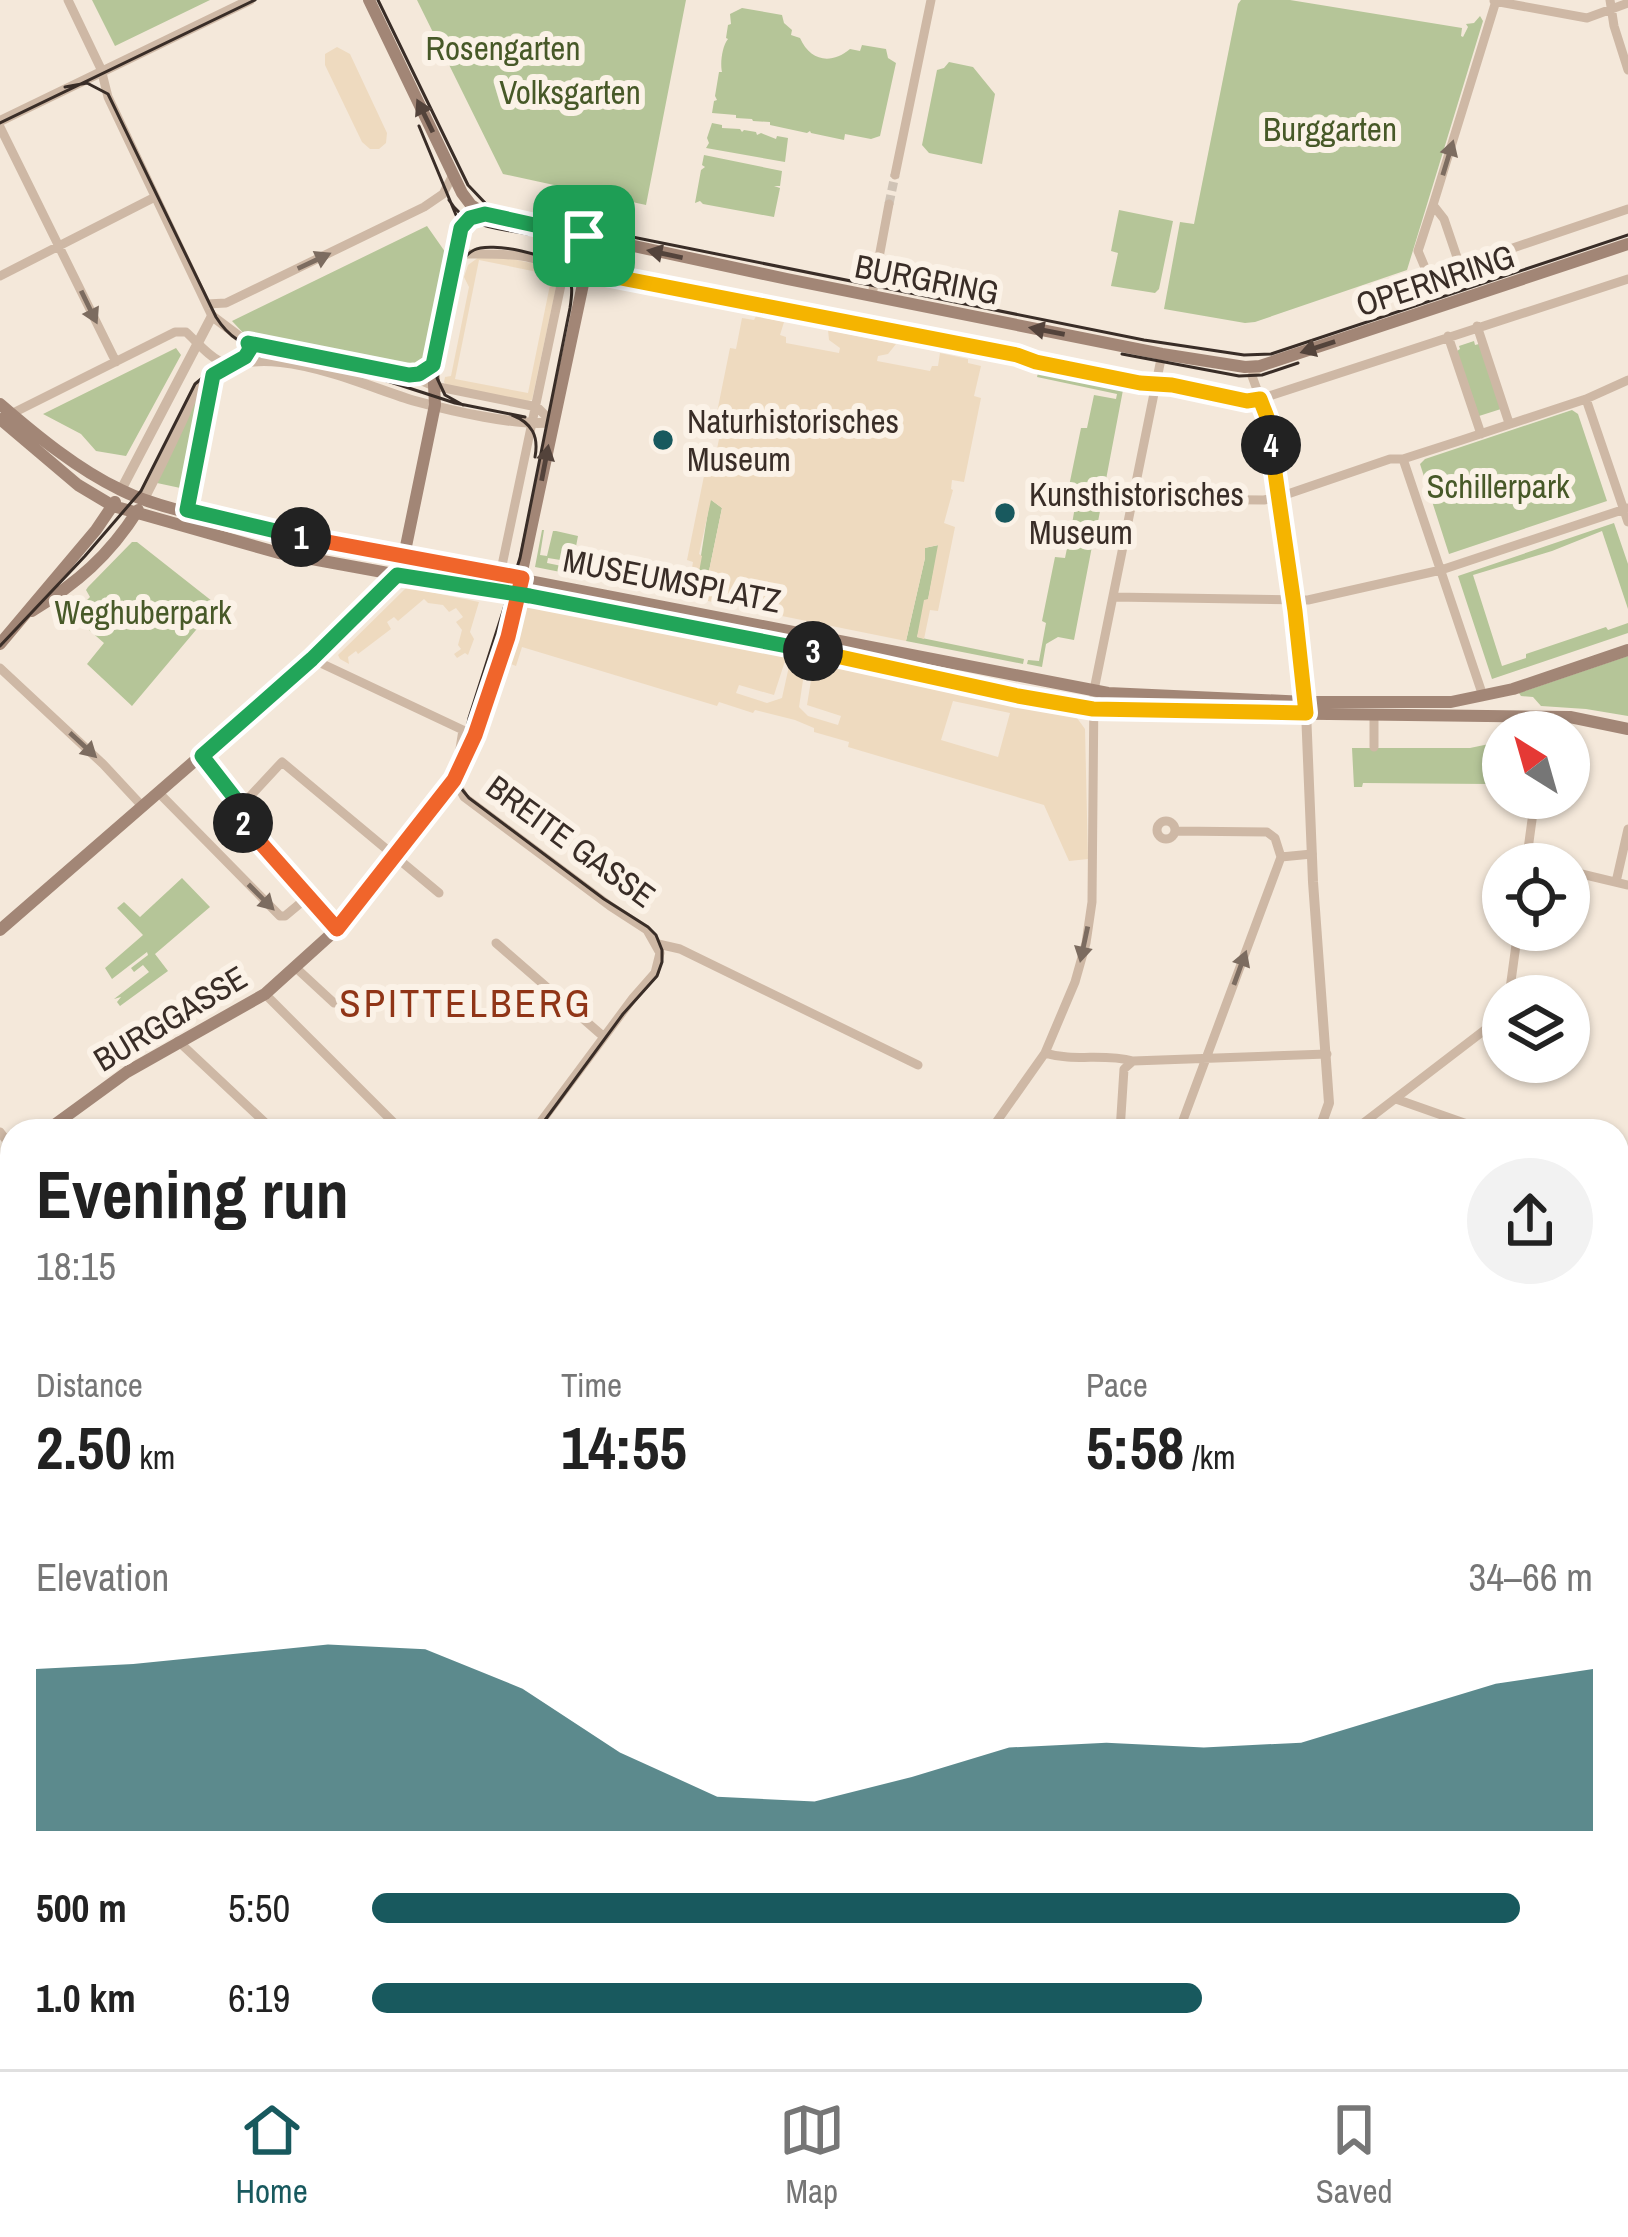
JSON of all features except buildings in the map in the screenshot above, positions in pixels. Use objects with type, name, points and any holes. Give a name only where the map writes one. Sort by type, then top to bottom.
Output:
[{"type":"main road","points":[[369,0],[466,199],[485,214]]},
{"type":"main road","points":[[0,930],[312,659],[397,575],[435,405],[433,365],[463,224],[485,214]]},
{"type":"main road","name":"BURGRING","points":[[485,214],[1162,353],[1260,366]]},
{"type":"main road","name":"BURGGASSE","points":[[62,1119],[127,1072],[265,994],[337,929],[454,780],[508,637],[589,256],[584,236]]},
{"type":"main road","name":"OPERNRING","points":[[1260,366],[1628,244]]},
{"type":"main road","name":"MUSEUMSPLATZ","points":[[4,412],[121,490],[282,533],[1094,690],[1306,707]]},
{"type":"main road","name":"MUSEUMSPLATZ","points":[[4,412],[66,477],[113,506],[279,553],[814,651],[1093,709],[1306,707]]},
{"type":"main road","points":[[0,644],[103,522],[121,490]]},
{"type":"main road","points":[[26,615],[75,584],[118,538],[144,499]]},
{"type":"main road","points":[[397,575],[436,562]]},
{"type":"main road","points":[[1306,707],[1451,702],[1513,689],[1628,650]]},
{"type":"main road","points":[[1306,707],[1374,714],[1482,715]]},
{"type":"main road","points":[[1590,720],[1628,728]]},
{"type":"street","points":[[68,0],[102,71],[108,97],[209,310],[224,325],[248,343],[537,407],[553,422]]},
{"type":"street","points":[[116,362],[0,124],[250,0]]},
{"type":"street","points":[[895,176],[931,0]]},
{"type":"street","points":[[1433,205],[1444,219],[1460,266],[1456,274],[1431,282],[1418,251],[1493,0],[1587,18],[1611,4],[1628,3]]},
{"type":"street","points":[[1611,4],[1628,70]]},
{"type":"street","points":[[121,490],[198,344],[209,310],[437,199],[453,175]]},
{"type":"street","points":[[0,276],[155,197]]},
{"type":"street","points":[[872,295],[889,204]]},
{"type":"street","name":"OPERNRING","points":[[1460,266],[1628,209]]},
{"type":"street","points":[[458,254],[491,252],[554,266],[561,275],[500,574]]},
{"type":"street","name":"BURGRING","points":[[585,271],[1132,381],[1247,401],[1260,399]]},
{"type":"street","name":"OPERNRING","points":[[1260,399],[1628,279]]},
{"type":"street","points":[[224,325],[226,303]]},
{"type":"street","points":[[1478,326],[1509,423]]},
{"type":"street","points":[[4,412],[175,332],[186,332],[215,360],[279,362],[435,405],[533,425],[553,422]]},
{"type":"street","points":[[1448,336],[1481,434]]},
{"type":"street","points":[[144,499],[196,391],[247,355],[248,343]]},
{"type":"street","points":[[998,1119],[1045,1053],[1076,982],[1086,943],[1092,902],[1094,690],[1162,353]]},
{"type":"street","points":[[409,375],[433,365]]},
{"type":"street","points":[[1260,366],[1252,376],[1267,417],[1306,707],[1327,1054],[1329,1103],[1323,1119]]},
{"type":"street","points":[[187,510],[213,375]]},
{"type":"street","points":[[1133,497],[1280,497],[1481,434],[1628,380]]},
{"type":"street","points":[[1586,398],[1628,522]]},
{"type":"street","points":[[1403,459],[1483,696]]},
{"type":"street","points":[[1113,597],[1308,600],[1441,569],[1626,508]]},
{"type":"street","points":[[312,659],[469,732]]},
{"type":"street","points":[[0,668],[104,764],[143,807]]},
{"type":"street","points":[[1374,714],[1374,747]]},
{"type":"street","points":[[202,756],[241,806]]},
{"type":"street","points":[[337,929],[239,819],[241,806],[282,762],[440,893]]},
{"type":"street","name":"BREITE GASSE","points":[[454,780],[464,797],[647,930],[658,944],[680,949],[918,1064]]},
{"type":"street","points":[[159,793],[280,916],[308,896]]},
{"type":"street","points":[[1616,882],[1628,829]]},
{"type":"street","points":[[1175,831],[1268,832],[1281,857],[1183,1119]]},
{"type":"street","points":[[1281,857],[1312,854]]},
{"type":"street","points":[[1590,876],[1628,885]]},
{"type":"street","points":[[496,943],[604,1037]]},
{"type":"street","points":[[543,1119],[655,973],[658,944]]},
{"type":"street","points":[[295,967],[334,1003]]},
{"type":"street","points":[[265,994],[390,1119]]},
{"type":"street","points":[[1369,1119],[1482,1032]]},
{"type":"street","points":[[178,1041],[261,1119]]},
{"type":"street","points":[[1045,1053],[1133,1061],[1327,1054]]},
{"type":"street","points":[[1121,1119],[1124,1069],[1133,1061]]},
{"type":"street","points":[[1396,1099],[1453,1119]]},
{"type":"green space","points":[[92,0],[210,0],[115,46]]},
{"type":"green space","name":"Volksgarten","points":[[417,0],[686,0],[646,205],[503,174]]},
{"type":"green space","name":"Burggarten","points":[[1241,0],[1290,0],[1462,28],[1463,37],[1466,24],[1480,16],[1483,21],[1407,270],[1245,323],[1164,309],[1180,222],[1194,224]]},
{"type":"green space","points":[[742,8],[782,15],[791,35],[822,58],[850,49],[860,51],[862,45],[886,49],[888,58],[896,63],[880,136],[845,134],[844,140],[712,113],[730,14]]},
{"type":"green space","points":[[949,62],[973,67],[995,94],[982,164],[929,153],[922,145],[937,70]]},
{"type":"green space","points":[[712,123],[788,138],[785,162],[706,148]]},
{"type":"green space","points":[[704,155],[782,171],[780,186],[774,186],[780,188],[774,217],[695,203]]},
{"type":"green space","points":[[1119,210],[1173,221],[1155,293],[1111,286],[1118,253],[1111,251]]},
{"type":"green space","points":[[427,226],[448,256],[430,353],[412,367],[247,337],[232,321]]},
{"type":"green space","points":[[1474,341],[1501,409],[1479,416],[1457,351]]},
{"type":"green space","points":[[176,348],[181,355],[126,456],[96,451],[81,434],[43,414]]},
{"type":"green space","points":[[1038,373],[1123,390],[1097,527],[1072,524],[1077,495],[1068,491],[1081,428],[1087,428],[1094,395],[1116,399],[1117,394],[1037,377]]},
{"type":"green space","points":[[204,388],[185,489],[157,483],[200,390]]},
{"type":"green space","name":"Schillerpark","points":[[1572,410],[1578,414],[1607,501],[1449,554],[1420,464]]},
{"type":"green space","points":[[710,499],[722,508],[703,600],[535,567],[542,530],[540,555],[547,556],[556,531],[578,536],[573,562],[548,558],[547,563],[695,593]]},
{"type":"green space","points":[[1614,523],[1628,564],[1628,609],[1602,531],[1473,575],[1502,666],[1526,654],[1628,623],[1628,633],[1492,679],[1458,576]]},
{"type":"green space","points":[[1071,529],[1094,536],[1074,640],[1058,637],[1046,644],[1042,667],[1027,664],[1028,660],[1039,661],[1055,557],[1065,558]]},
{"type":"green space","name":"Weghuberpark","points":[[132,542],[217,605],[132,706],[87,664],[104,643],[73,616],[77,610],[72,606],[90,597],[88,587]]},
{"type":"green space","points":[[939,545],[917,637],[1024,659],[1023,664],[906,641],[924,548]]},
{"type":"green space","points":[[1628,656],[1628,716],[1541,706],[1533,697],[1519,693]]},
{"type":"green space","points":[[1482,745],[1482,784],[1363,783],[1354,787],[1352,748]]},
{"type":"green space","points":[[182,878],[210,907],[155,954],[168,971],[120,1006],[121,997],[114,999],[149,972],[143,965],[134,972],[131,968],[147,952],[112,979],[105,968],[143,935],[117,908],[124,902],[140,917]]},
{"type":"shaded area","points":[[337,47],[350,54],[387,133],[379,149],[362,142],[325,65],[325,54]]},
{"type":"shaded area","points":[[479,257],[541,265],[558,278],[532,400],[447,387],[444,382],[451,376],[469,287],[464,277],[468,265]],"holes":[[[479,260],[552,275],[528,393],[455,379]]]},
{"type":"shaded area","points":[[756,316],[784,322],[780,335],[786,343],[839,353],[828,330],[896,344],[877,361],[930,371],[938,366],[940,353],[981,366],[974,396],[981,398],[964,482],[952,480],[944,523],[955,527],[938,611],[930,610],[924,639],[917,637],[938,545],[925,548],[906,641],[703,600],[722,508],[711,500],[695,593],[688,591],[693,562],[687,560],[704,476],[711,477],[716,454],[720,434],[713,432],[730,348],[736,349],[742,318],[754,320]]},
{"type":"shaded area","points":[[407,587],[479,602],[468,655],[457,658],[454,654],[461,649],[462,630],[456,622],[463,617],[456,608],[449,612],[424,599],[398,621],[394,617],[387,622],[391,629],[348,657],[349,664],[340,659],[338,655]]},
{"type":"shaded area","points":[[537,606],[782,654],[785,661],[774,695],[739,685],[736,693],[767,703],[782,698],[791,657],[806,660],[799,707],[808,716],[838,725],[841,716],[807,705],[817,662],[1077,718],[1085,729],[1088,859],[1069,861],[1044,805],[848,747],[849,742],[814,732],[795,720],[719,702],[717,706],[522,647],[516,666],[505,662],[522,609]],"holes":[[[953,701],[1010,713],[998,757],[941,740]]]},
{"type":"tunnel","points":[[889,204],[895,175]]},
{"type":"tram line","points":[[0,123],[255,0]]},
{"type":"tram line","points":[[378,0],[468,185],[488,206],[1144,340],[1244,355],[1271,354],[1628,235]]},
{"type":"tram line","points":[[65,87],[87,83],[108,94],[216,317],[238,340],[268,351]]},
{"type":"tram line","points":[[419,126],[456,215]]},
{"type":"tram line","points":[[449,200],[473,221],[528,234]]},
{"type":"tram line","points":[[546,258],[570,259],[618,235]]},
{"type":"tram line","points":[[463,405],[445,395],[437,378],[463,260],[474,250],[493,247],[559,264],[570,279],[570,308],[520,558],[469,718],[458,778],[469,798],[648,927],[656,935],[662,962],[657,976],[546,1119]]},
{"type":"tram line","points":[[1122,354],[1239,376],[1262,375],[1298,363]]},
{"type":"tram line","points":[[0,646],[141,491],[195,384],[223,361],[248,355],[273,357],[381,379],[455,403],[525,417]]},
{"type":"tram line","points":[[512,415],[532,431],[535,457]]},
{"type":"place","name":"Naturhistorisches Museum","points":[[663,440]]},
{"type":"place","name":"Kunsthistorisches Museum","points":[[1005,513]]},
{"type":"district","name":"SPITTELBERG","points":[[466,1003]]},
{"type":"route","points":[[584,236],[485,214],[467,220],[461,228],[433,365],[419,374],[248,343],[245,357],[213,375],[187,510],[282,533],[522,578],[518,595],[516,604],[508,637],[475,735],[454,780],[337,929],[239,819],[241,806],[202,756],[312,659],[397,575],[487,592],[518,595],[530,596],[1093,709],[1306,713],[1280,497],[1260,399],[1247,401],[1132,381],[585,271],[589,256],[584,236]]},
{"type":"park label","name":"Rosengarten","points":[[503,48]]}]
